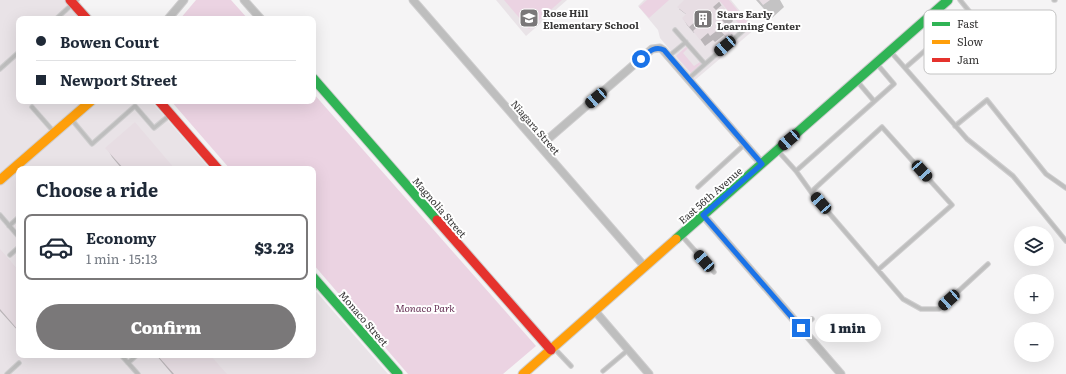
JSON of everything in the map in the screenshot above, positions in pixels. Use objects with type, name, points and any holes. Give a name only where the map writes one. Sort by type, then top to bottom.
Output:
[{"type":"street","points":[[171,16],[184,0]]},
{"type":"street","points":[[244,0],[258,16]]},
{"type":"street","name":"Niagara Street","points":[[413,0],[644,267]]},
{"type":"street","name":"East 56th Avenue","points":[[936,10],[948,0]]},
{"type":"street","points":[[74,1],[85,16]]},
{"type":"street","name":"East 56th Avenue","points":[[523,374],[924,21]]},
{"type":"street","points":[[540,146],[652,49],[661,49],[669,56],[762,164]]},
{"type":"street","name":"Magnolia Street","points":[[316,81],[552,349]]},
{"type":"street","points":[[16,166],[71,119],[86,104]]},
{"type":"street","points":[[162,104],[215,166]]},
{"type":"street","points":[[0,180],[16,166]]},
{"type":"street","points":[[703,215],[841,374]]},
{"type":"street","name":"Monaco Street","points":[[316,285],[398,374]]},
{"type":"street","points":[[595,311],[649,374]]},
{"type":"lane","points":[[960,0],[968,10]]},
{"type":"lane","points":[[59,16],[74,1]]},
{"type":"lane","points":[[688,79],[745,29]]},
{"type":"lane","points":[[675,30],[705,64]]},
{"type":"lane","points":[[669,56],[686,42]]},
{"type":"lane","points":[[890,51],[967,139],[1014,176],[1066,241]]},
{"type":"lane","points":[[905,68],[924,51]]},
{"type":"lane","points":[[0,69],[16,55]]},
{"type":"lane","points":[[796,171],[894,84],[876,63]]},
{"type":"lane","points":[[856,81],[874,101]]},
{"type":"lane","points":[[955,126],[987,100],[1046,174],[1066,188]]},
{"type":"lane","points":[[71,119],[92,144],[135,106],[154,128],[170,114]]},
{"type":"lane","points":[[32,107],[55,133]]},
{"type":"lane","points":[[811,192],[882,127],[952,205],[878,270]]},
{"type":"lane","points":[[698,187],[745,144]]},
{"type":"lane","points":[[777,150],[796,171],[811,192],[904,299],[921,309],[939,309],[988,264]]},
{"type":"lane","points":[[1,217],[16,234]]},
{"type":"lane","points":[[9,226],[16,220]]},
{"type":"lane","points":[[681,235],[714,272]]},
{"type":"lane","points":[[10,255],[16,250]]},
{"type":"lane","points":[[801,328],[812,319]]},
{"type":"lane","points":[[552,349],[570,366]]},
{"type":"lane","points":[[603,371],[628,350]]},
{"type":"lane","points":[[124,358],[138,374]]},
{"type":"lane","points":[[128,363],[134,358]]},
{"type":"lane","points":[[7,374],[19,363]]},
{"type":"shaded area","points":[[0,0],[64,0],[77,16],[16,16],[16,104],[154,104],[207,166],[16,166],[16,358],[316,358],[316,291],[388,374],[0,374]]},
{"type":"shaded area","name":"Rose Hill Elementary School","points":[[496,0],[567,0],[526,36]]},
{"type":"shaded area","points":[[644,0],[731,0],[755,29],[695,80],[660,38],[658,30],[638,6]]},
{"type":"green space","points":[[196,0],[231,0],[245,16],[183,16]]},
{"type":"green space","name":"Rose Hill Elementary School","points":[[504,0],[562,0],[529,29]]},
{"type":"green space","points":[[647,0],[669,0],[649,18],[639,7]]},
{"type":"green space","points":[[719,0],[729,0],[750,25],[746,28],[742,24],[739,24]]},
{"type":"green space","points":[[686,47],[688,48],[683,53],[694,66],[701,62],[701,64],[691,73],[676,56]]},
{"type":"green space","name":"Monaco Park","points":[[316,96],[536,346],[503,374],[408,374],[316,267],[316,166],[227,166],[174,104],[316,104]]},
{"type":"building","name":"Stars Early Learning Center","points":[[684,0],[719,0],[720,1],[713,7],[716,10],[722,5],[730,14],[722,20],[733,33],[727,38],[719,29],[710,36],[708,33],[700,40],[693,31],[699,25],[696,21],[689,27],[682,18],[686,14],[677,7]]},
{"type":"building","points":[[759,0],[770,0],[763,5]]},
{"type":"building","points":[[135,122],[172,166],[121,166],[105,148]]},
{"type":"building","points":[[0,249],[16,268],[16,328],[0,309]]},
{"type":"building","points":[[160,358],[213,358],[227,374],[174,374]]},
{"type":"traffic: fast","points":[[937,10],[948,0]]},
{"type":"traffic: fast","points":[[676,239],[924,21]]},
{"type":"traffic: fast","points":[[316,81],[437,220]]},
{"type":"traffic: fast","points":[[316,280],[398,374]]},
{"type":"traffic: slow","points":[[16,166],[88,104]]},
{"type":"traffic: slow","points":[[0,180],[16,166]]},
{"type":"traffic: slow","points":[[523,374],[676,239]]},
{"type":"traffic: jam","points":[[70,0],[84,16]]},
{"type":"traffic: jam","points":[[162,104],[215,166]]},
{"type":"traffic: jam","points":[[437,220],[551,350]]},
{"type":"place","name":"Rose Hill Elementary School","points":[[529,18]]},
{"type":"place","name":"Stars Early Learning Center","points":[[703,19]]},
{"type":"route","points":[[641,59],[652,49],[658,48],[664,50],[762,164],[703,215],[801,328]]}]
